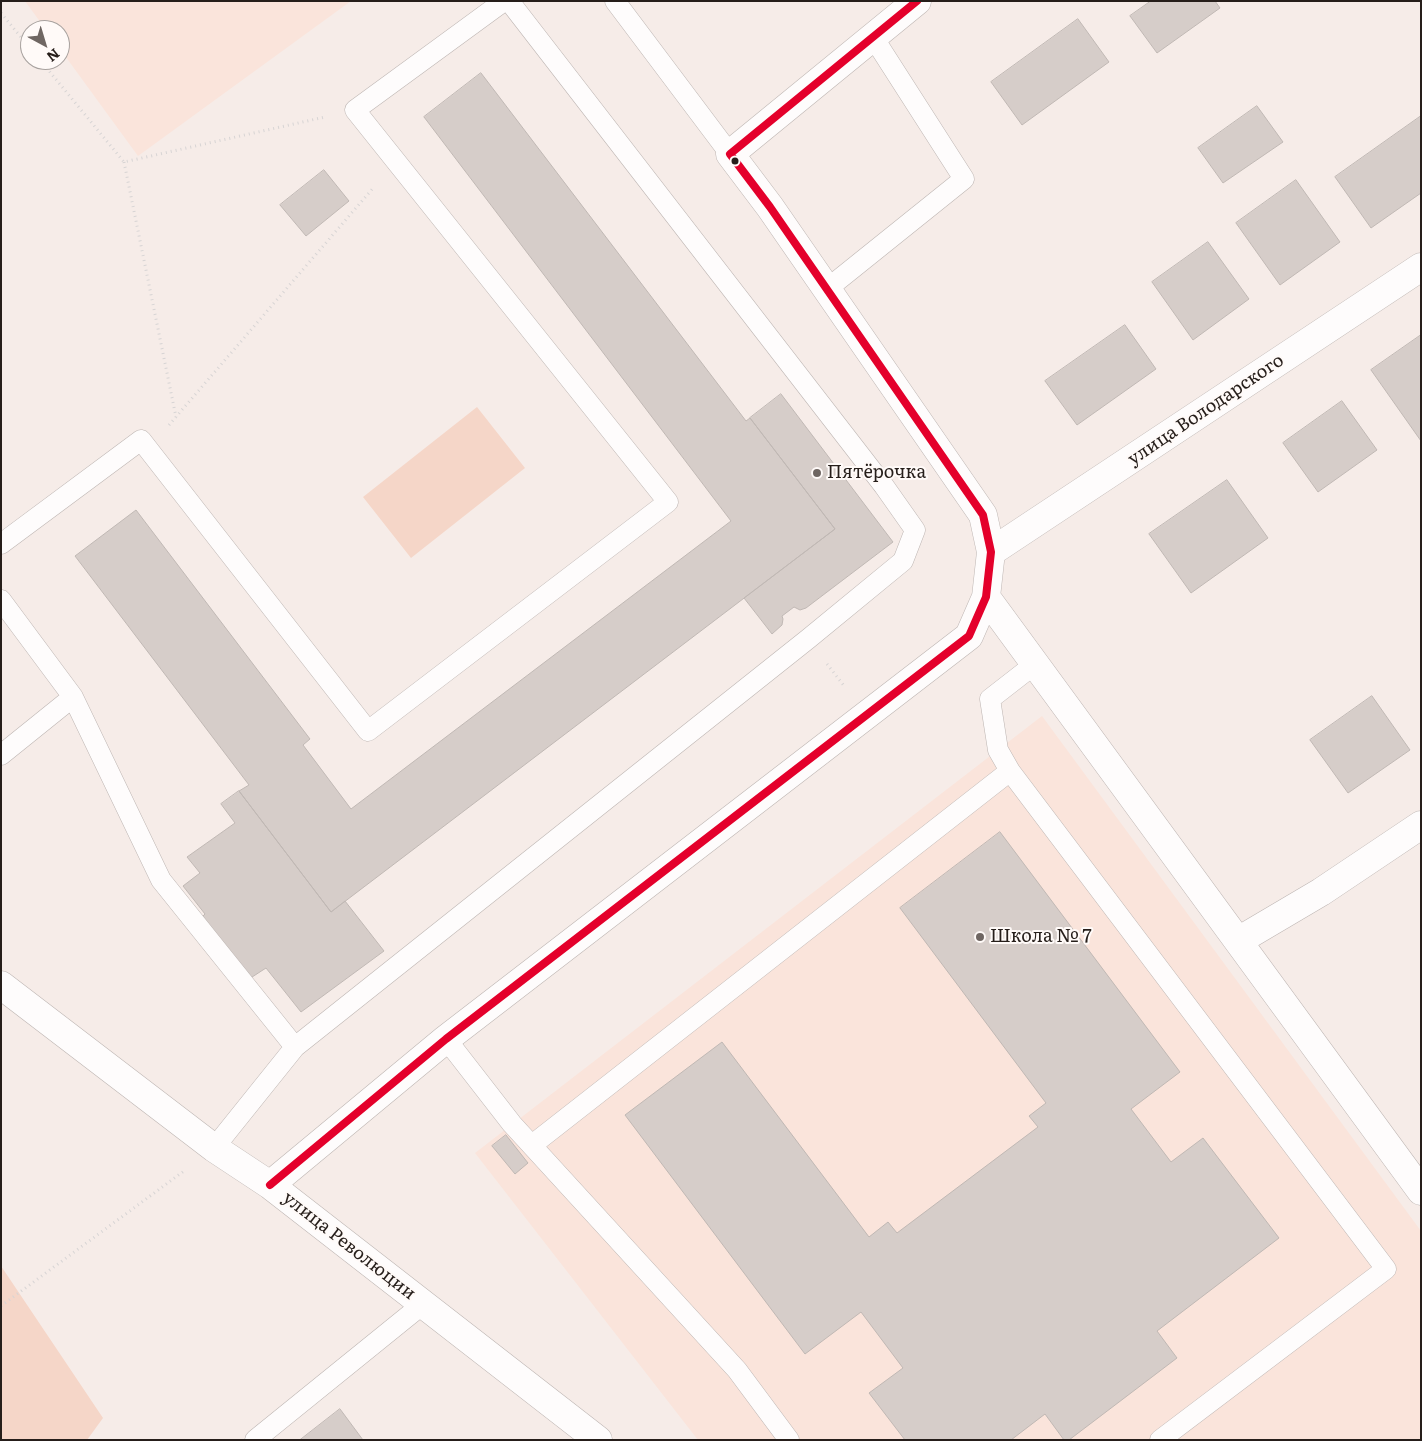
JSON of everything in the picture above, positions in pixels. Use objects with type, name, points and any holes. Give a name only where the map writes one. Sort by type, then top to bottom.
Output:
[{"type":"street","points":[[270,1185],[446,1039],[969,636],[986,597],[991,552],[983,515],[770,207],[730,154],[917,1]]},
{"type":"street","name":"улица Володарского","points":[[991,552],[1421,267]]},
{"type":"street","points":[[986,597],[1421,1191]]},
{"type":"street","points":[[1238,941],[1321,892],[1421,824]]},
{"type":"street","name":"улица Революции","points":[[1,986],[214,1148],[270,1185],[598,1440]]},
{"type":"lane","points":[[1,544],[141,440],[368,731],[668,502],[355,110],[504,1]]},
{"type":"lane","points":[[214,1148],[295,1047],[808,639],[903,561],[915,530],[884,486],[509,1]]},
{"type":"lane","points":[[616,1],[730,154]]},
{"type":"lane","points":[[827,289],[964,179],[873,37]]},
{"type":"lane","points":[[1,600],[73,697],[161,880],[295,1047]]},
{"type":"lane","points":[[1036,664],[990,699],[998,750],[1010,771],[1386,1268],[1160,1440]]},
{"type":"lane","points":[[1,755],[73,697]]},
{"type":"lane","points":[[532,1145],[1010,771]]},
{"type":"lane","points":[[446,1039],[512,1124],[737,1370],[789,1440]]},
{"type":"lane","points":[[256,1440],[423,1304]]},
{"type":"path","points":[[1,13],[20,36]]},
{"type":"path","points":[[48,70],[124,162],[176,417]]},
{"type":"path","points":[[124,162],[355,110]]},
{"type":"path","points":[[149,449],[396,162]]},
{"type":"path","points":[[808,639],[867,716]]},
{"type":"path","points":[[1,1306],[214,1148]]},
{"type":"shaded area","points":[[25,1],[351,1],[138,156],[70,63],[70,20],[39,20]]},
{"type":"shaded area","points":[[477,407],[525,468],[411,558],[363,497]]},
{"type":"shaded area","name":"Школа № 7","points":[[1042,716],[1421,1231],[1421,1440],[698,1440],[475,1153]]},
{"type":"shaded area","points":[[1,1266],[103,1418],[87,1440],[1,1440]]},
{"type":"building","points":[[1151,1],[1215,1],[1220,8],[1157,53],[1130,16]]},
{"type":"building","points":[[1078,19],[1109,62],[1022,125],[991,82]]},
{"type":"building","points":[[481,73],[746,421],[750,418],[835,529],[331,912],[239,791],[249,785],[75,556],[136,510],[310,739],[303,745],[351,809],[731,521],[424,117]]},
{"type":"building","points":[[1257,106],[1283,142],[1223,183],[1198,148]]},
{"type":"building","points":[[1421,116],[1421,193],[1371,228],[1335,177]]},
{"type":"building","points":[[324,170],[349,201],[306,236],[280,205]]},
{"type":"building","points":[[1296,180],[1340,242],[1280,285],[1236,223]]},
{"type":"building","points":[[1208,242],[1249,299],[1193,340],[1152,282]]},
{"type":"building","points":[[1125,325],[1156,369],[1077,425],[1045,381]]},
{"type":"building","points":[[1421,335],[1421,441],[1371,370]]},
{"type":"building","name":"Пятёрочка","points":[[781,394],[893,542],[806,608],[800,610],[794,607],[782,616],[782,625],[772,634],[744,598],[835,529],[750,418]]},
{"type":"building","points":[[1342,401],[1377,450],[1318,492],[1283,443]]},
{"type":"building","points":[[1227,480],[1268,538],[1191,593],[1149,534]]},
{"type":"building","points":[[1372,696],[1410,750],[1348,793],[1310,740]]},
{"type":"building","points":[[239,791],[331,912],[345,901],[384,951],[301,1012],[266,968],[249,979],[202,917],[205,914],[183,886],[200,873],[187,857],[235,823],[221,804]]},
{"type":"building","points":[[1000,832],[1180,1072],[1131,1109],[1171,1162],[1203,1138],[1279,1238],[1157,1331],[1177,1358],[1069,1440],[1064,1440],[1045,1414],[1011,1440],[905,1440],[869,1393],[903,1368],[861,1312],[805,1354],[625,1115],[722,1042],[869,1237],[888,1222],[897,1233],[1038,1127],[1029,1116],[1046,1103],[900,908]]},
{"type":"building","points":[[506,1135],[528,1163],[515,1174],[492,1146]]},
{"type":"building","points":[[340,1409],[363,1440],[300,1440]]},
{"type":"transit line","points":[[270,1185],[446,1039],[969,636],[986,597],[991,552],[983,515],[770,207],[730,154],[917,1]]},
{"type":"place","name":"Пятёрочка","points":[[817,473]]},
{"type":"place","name":"Школа № 7","points":[[980,937]]}]
